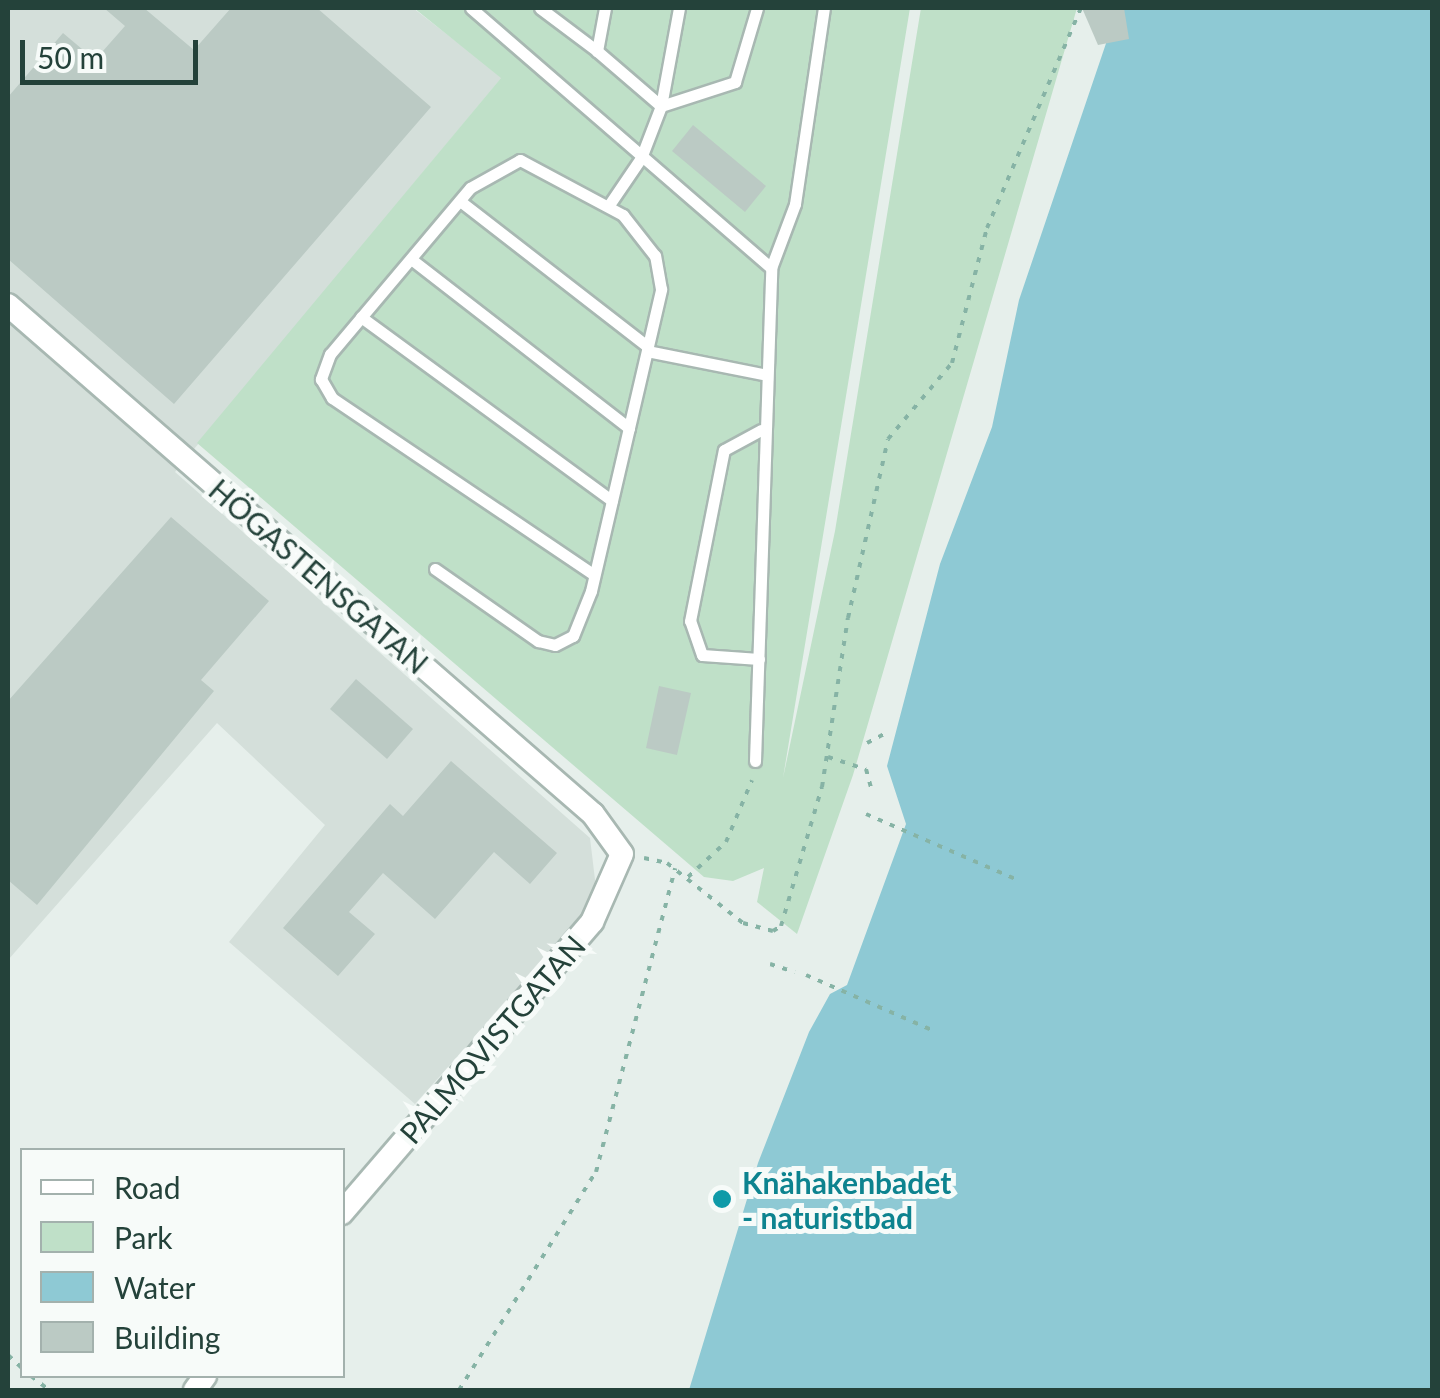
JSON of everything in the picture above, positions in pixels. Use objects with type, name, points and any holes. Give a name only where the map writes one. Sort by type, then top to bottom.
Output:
[{"type":"street","name":"HÖGASTENSGATAN","points":[[8,305],[593,814],[622,854]]},
{"type":"street","name":"PALMQVISTGATAN","points":[[345,1210],[592,922],[622,854]]},
{"type":"lane","points":[[471,8],[771,268]]},
{"type":"lane","points":[[540,8],[661,106]]},
{"type":"lane","points":[[596,52],[605,8]]},
{"type":"lane","points":[[609,205],[641,158],[661,106],[679,8]]},
{"type":"lane","points":[[661,106],[735,82],[758,8]]},
{"type":"lane","points":[[755,761],[762,374],[771,268],[795,204],[824,8]]},
{"type":"lane","points":[[435,569],[556,645],[573,636],[594,575],[648,349],[659,267],[649,244],[609,205],[520,160],[492,170],[411,258],[324,365],[328,394],[594,575]]},
{"type":"lane","points":[[460,201],[648,349],[762,374]]},
{"type":"lane","points":[[411,258],[629,428]]},
{"type":"lane","points":[[362,318],[612,501]]},
{"type":"lane","points":[[759,659],[702,655],[690,622],[724,450],[761,430]]},
{"type":"path","points":[[622,854],[675,868],[743,923],[773,931],[781,926],[828,757],[848,618],[888,439],[952,363],[988,228],[1081,8]]},
{"type":"path","points":[[868,743],[886,734]]},
{"type":"path","points":[[828,757],[866,769],[872,791]]},
{"type":"path","points":[[688,877],[740,819],[755,761]]},
{"type":"path","points":[[866,814],[1020,881]]},
{"type":"path","points":[[459,1390],[596,1172],[675,868]]},
{"type":"path","points":[[770,964],[794,972]]},
{"type":"path","points":[[806,975],[934,1032]]},
{"type":"shaded area","points":[[8,8],[413,8],[502,77],[175,472],[590,838],[596,888],[578,922],[415,1104],[229,942],[325,825],[217,723],[8,960]]},
{"type":"green space","points":[[414,8],[910,8],[783,778],[835,531],[921,8],[1077,8],[853,775],[797,934],[757,902],[764,868],[733,881],[704,877],[197,443],[501,78]]},
{"type":"water","points":[[1118,8],[1432,8],[1432,1390],[689,1390],[758,1163],[809,1032],[830,994],[847,985],[906,824],[887,766],[940,564],[992,427],[1019,300]]},
{"type":"building","points":[[104,8],[144,8],[194,50],[231,8],[317,8],[431,107],[174,404],[8,259],[8,97],[63,33],[95,60],[125,26]]},
{"type":"building","points":[[1082,8],[1124,8],[1129,39],[1098,45]]},
{"type":"building","points":[[693,125],[766,186],[745,212],[672,151]]},
{"type":"building","points":[[171,517],[269,601],[201,680],[214,691],[37,905],[8,880],[8,701]]},
{"type":"building","points":[[356,679],[413,729],[387,759],[330,709]]},
{"type":"building","points":[[659,686],[691,693],[677,755],[646,748]]},
{"type":"building","points":[[451,761],[557,853],[530,884],[494,852],[435,919],[383,873],[349,912],[375,934],[338,976],[283,928],[390,804],[403,816]]},
{"type":"place","name":"Knähakenbadet - naturistbad","points":[[722,1199]]}]
